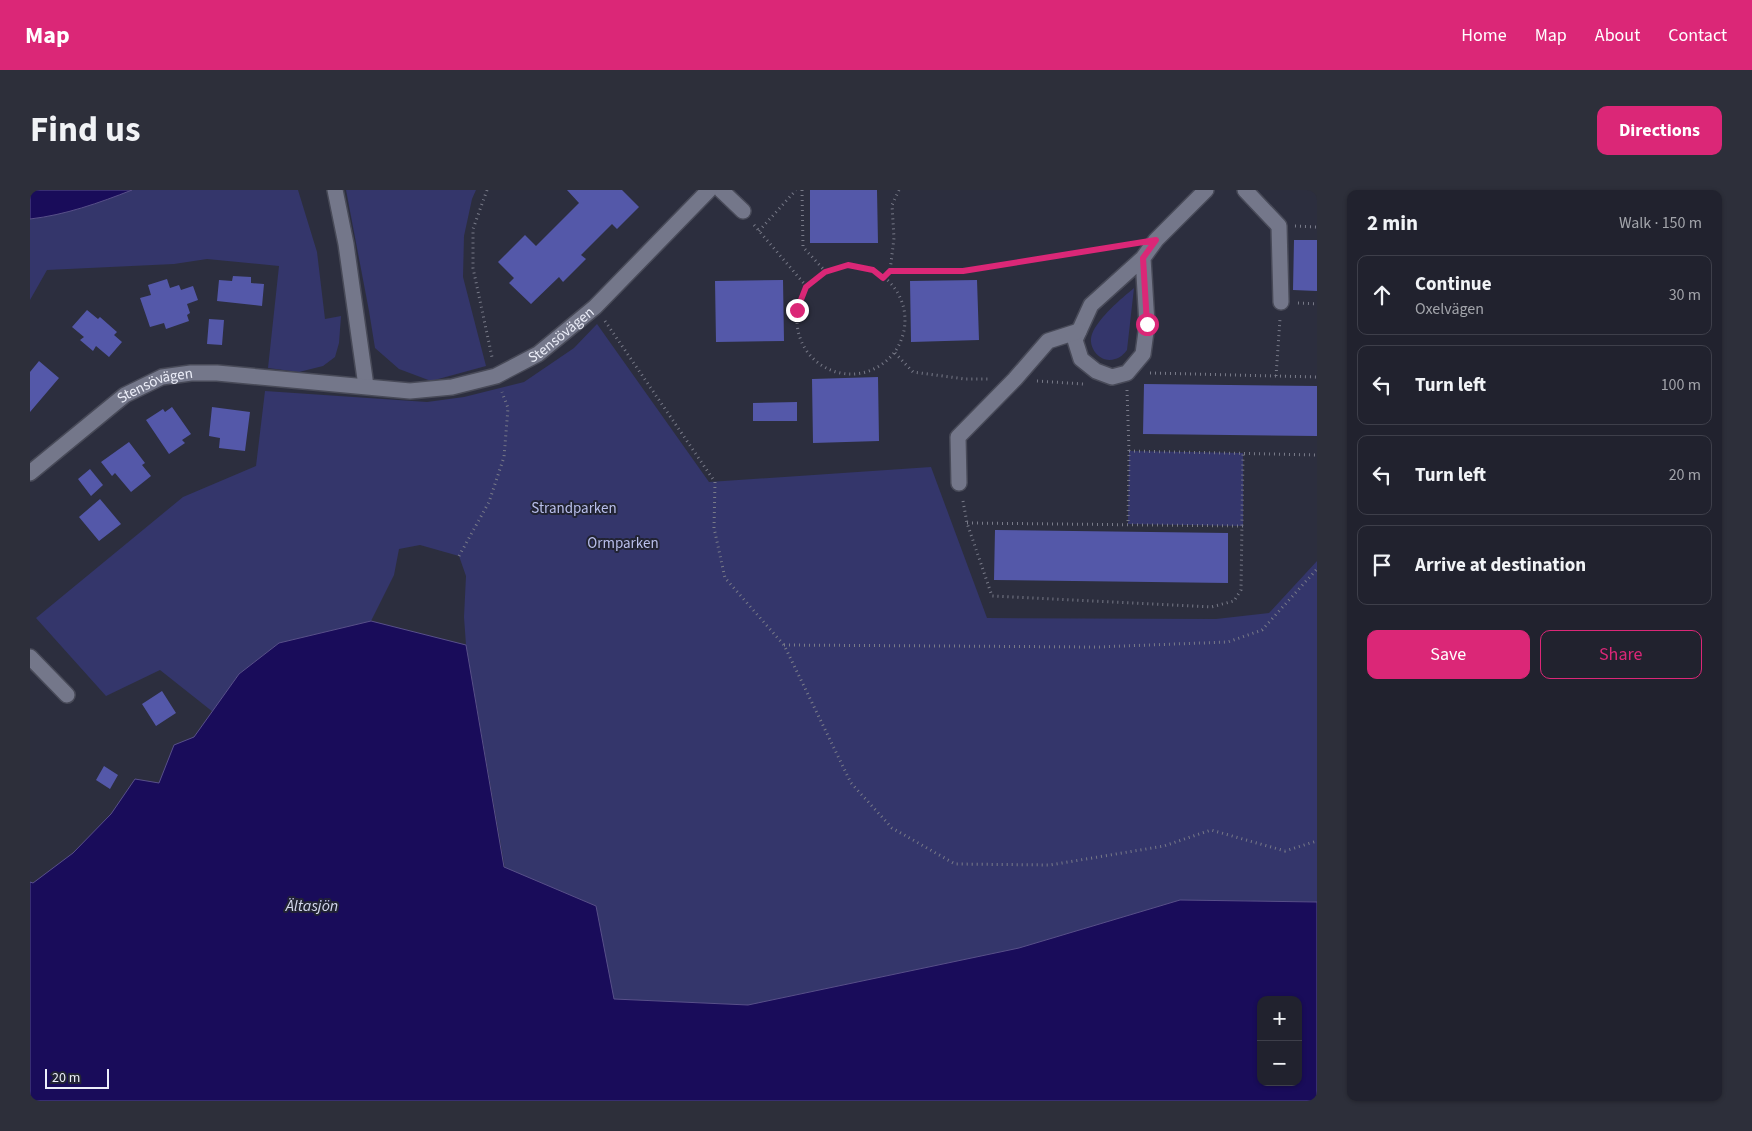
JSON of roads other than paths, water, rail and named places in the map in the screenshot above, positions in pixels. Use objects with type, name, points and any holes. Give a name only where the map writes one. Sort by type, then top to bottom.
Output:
[{"type":"street","points":[[335,190],[346,244],[366,386]]},
{"type":"street","name":"Stensövägen","points":[[30,473],[125,395],[162,378],[191,373],[217,373],[410,391],[452,387],[496,376],[538,354],[595,306],[709,190]]},
{"type":"street","points":[[721,190],[743,211]]},
{"type":"street","points":[[1143,258],[1147,324],[1143,354],[1127,373],[1112,377],[1096,370],[1081,359],[1075,340],[1091,305],[1143,258],[1156,240],[1206,190]]},
{"type":"street","points":[[1245,190],[1280,226],[1281,302]]},
{"type":"street","points":[[959,483],[958,438],[1016,379],[1048,341],[1079,331]]},
{"type":"street","points":[[30,657],[67,695]]},
{"type":"water","points":[[30,190],[132,190],[82,208],[30,219]]},
{"type":"water","name":"Ältasjön","points":[[371,621],[466,645],[504,867],[596,906],[614,999],[748,1005],[1019,948],[1180,900],[1317,902],[1317,1101],[30,1101],[30,882],[33,883],[73,853],[111,814],[135,779],[159,783],[174,745],[194,737],[239,674],[279,643]]},
{"type":"park label","name":"Strandparken","points":[[574,508]]},
{"type":"park label","name":"Ormparken","points":[[623,543]]}]
